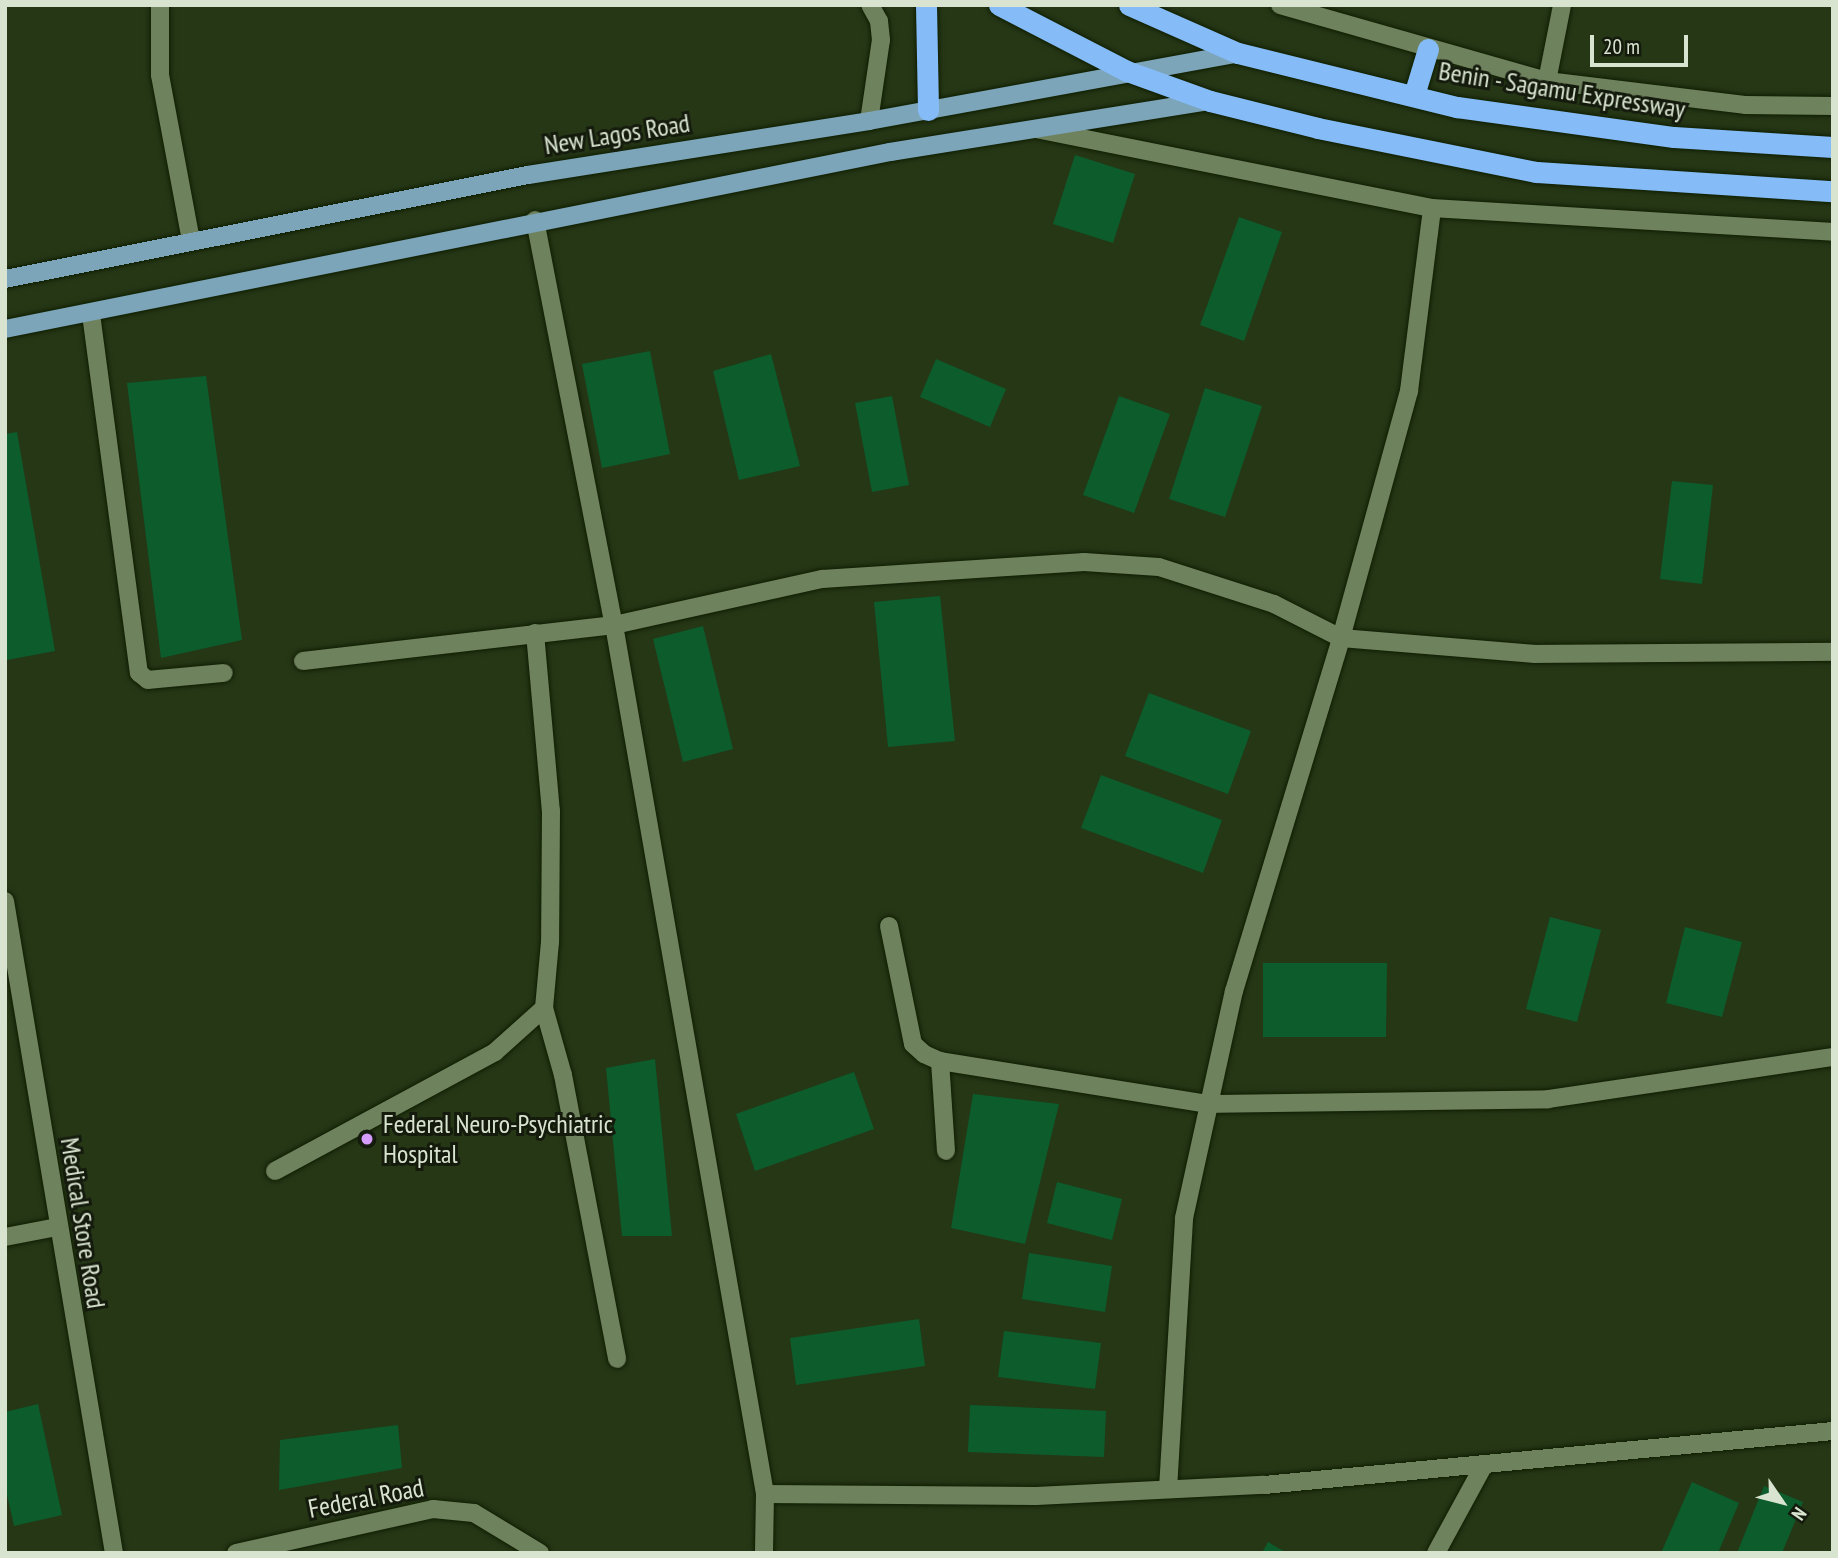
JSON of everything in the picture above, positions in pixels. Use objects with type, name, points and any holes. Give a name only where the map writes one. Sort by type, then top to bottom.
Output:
[{"type":"highway","points":[[926,5],[928,110]]},
{"type":"highway","points":[[999,5],[1126,71],[1210,101],[1536,172],[1833,191]]},
{"type":"highway","name":"Benin - Sagamu Expressway","points":[[1129,5],[1238,53],[1457,107],[1674,137],[1833,147]]},
{"type":"highway","points":[[1414,95],[1428,49]]},
{"type":"main road","name":"New Lagos Road","points":[[5,279],[528,175],[869,121],[1126,71],[1238,53]]},
{"type":"main road","points":[[5,329],[91,314],[534,220],[1032,128],[1210,101]]},
{"type":"street","points":[[160,5],[160,75],[191,241]]},
{"type":"street","points":[[869,121],[881,40],[879,21],[870,5]]},
{"type":"street","points":[[1280,5],[1547,81],[1745,105],[1833,106]]},
{"type":"street","points":[[1547,81],[1562,5]]},
{"type":"street","points":[[1032,128],[1432,208],[1833,232]]},
{"type":"street","points":[[1168,1489],[1184,1218],[1238,978],[1341,638],[1409,391],[1432,208]]},
{"type":"street","points":[[534,220],[614,625],[765,1494],[764,1553]]},
{"type":"street","points":[[91,314],[139,673],[148,680],[224,673]]},
{"type":"street","points":[[303,662],[614,625],[822,579],[1084,562],[1159,567],[1274,604],[1341,638],[1535,654],[1833,652]]},
{"type":"street","points":[[535,633],[551,811],[550,942],[544,1008],[563,1074],[617,1359]]},
{"type":"street","name":"Medical Store Road","points":[[5,901],[57,1227],[114,1553]]},
{"type":"street","points":[[889,926],[913,1044],[940,1061],[1209,1104],[1548,1099],[1833,1057]]},
{"type":"street","points":[[275,1171],[495,1052],[544,1008]]},
{"type":"street","points":[[940,1061],[946,1151]]},
{"type":"street","points":[[5,1237],[57,1227]]},
{"type":"street","points":[[765,1494],[1036,1496],[1168,1489],[1484,1465],[1833,1431]]},
{"type":"street","points":[[1436,1553],[1484,1465]]},
{"type":"street","name":"Federal Road","points":[[236,1553],[433,1509],[474,1513],[540,1553]]},
{"type":"building","points":[[1075,155],[1135,174],[1113,243],[1053,224]]},
{"type":"building","points":[[1239,217],[1282,232],[1244,341],[1200,325]]},
{"type":"building","points":[[650,351],[670,454],[602,468],[582,364]]},
{"type":"building","points":[[771,354],[800,466],[739,480],[713,371]]},
{"type":"building","points":[[936,359],[1006,389],[990,427],[920,397]]},
{"type":"building","points":[[206,376],[242,640],[161,658],[127,383]]},
{"type":"building","points":[[1205,388],[1262,406],[1225,517],[1169,499]]},
{"type":"building","points":[[892,396],[909,485],[872,492],[855,403]]},
{"type":"building","points":[[1119,396],[1170,414],[1134,513],[1083,495]]},
{"type":"building","points":[[17,432],[55,651],[7,660],[5,434]]},
{"type":"building","points":[[1672,481],[1713,485],[1702,584],[1660,579]]},
{"type":"building","points":[[940,596],[955,741],[888,747],[874,602]]},
{"type":"building","points":[[703,626],[733,749],[683,762],[653,639]]},
{"type":"building","points":[[1149,693],[1251,731],[1228,794],[1125,756]]},
{"type":"building","points":[[1101,775],[1222,820],[1203,873],[1081,828]]},
{"type":"building","points":[[1550,917],[1601,930],[1577,1022],[1526,1009]]},
{"type":"building","points":[[1685,927],[1742,942],[1722,1017],[1666,1003]]},
{"type":"building","points":[[1263,963],[1387,963],[1386,1037],[1263,1037]]},
{"type":"building","points":[[655,1059],[672,1236],[622,1236],[606,1068]]},
{"type":"building","points":[[854,1072],[874,1129],[755,1171],[736,1114]]},
{"type":"building","points":[[973,1094],[1059,1104],[1025,1244],[951,1228]]},
{"type":"building","points":[[1057,1182],[1122,1199],[1112,1240],[1047,1223]]},
{"type":"building","points":[[1029,1253],[1112,1266],[1105,1312],[1022,1299]]},
{"type":"building","points":[[919,1319],[925,1366],[796,1385],[790,1338]]},
{"type":"building","points":[[1004,1331],[1101,1343],[1095,1389],[998,1377]]},
{"type":"building","points":[[38,1404],[62,1515],[14,1526],[5,1486],[5,1412]]},
{"type":"building","points":[[970,1405],[1106,1411],[1104,1457],[968,1452]]},
{"type":"building","points":[[398,1425],[402,1468],[279,1490],[280,1440]]},
{"type":"building","points":[[1692,1482],[1739,1503],[1718,1553],[1661,1553]]},
{"type":"building","points":[[1764,1486],[1803,1502],[1782,1553],[1737,1553]]},
{"type":"building","points":[[1268,1542],[1287,1553],[1262,1553]]},
{"type":"place","name":"Federal Neuro-Psychiatric Hospital","points":[[367,1139]]}]
